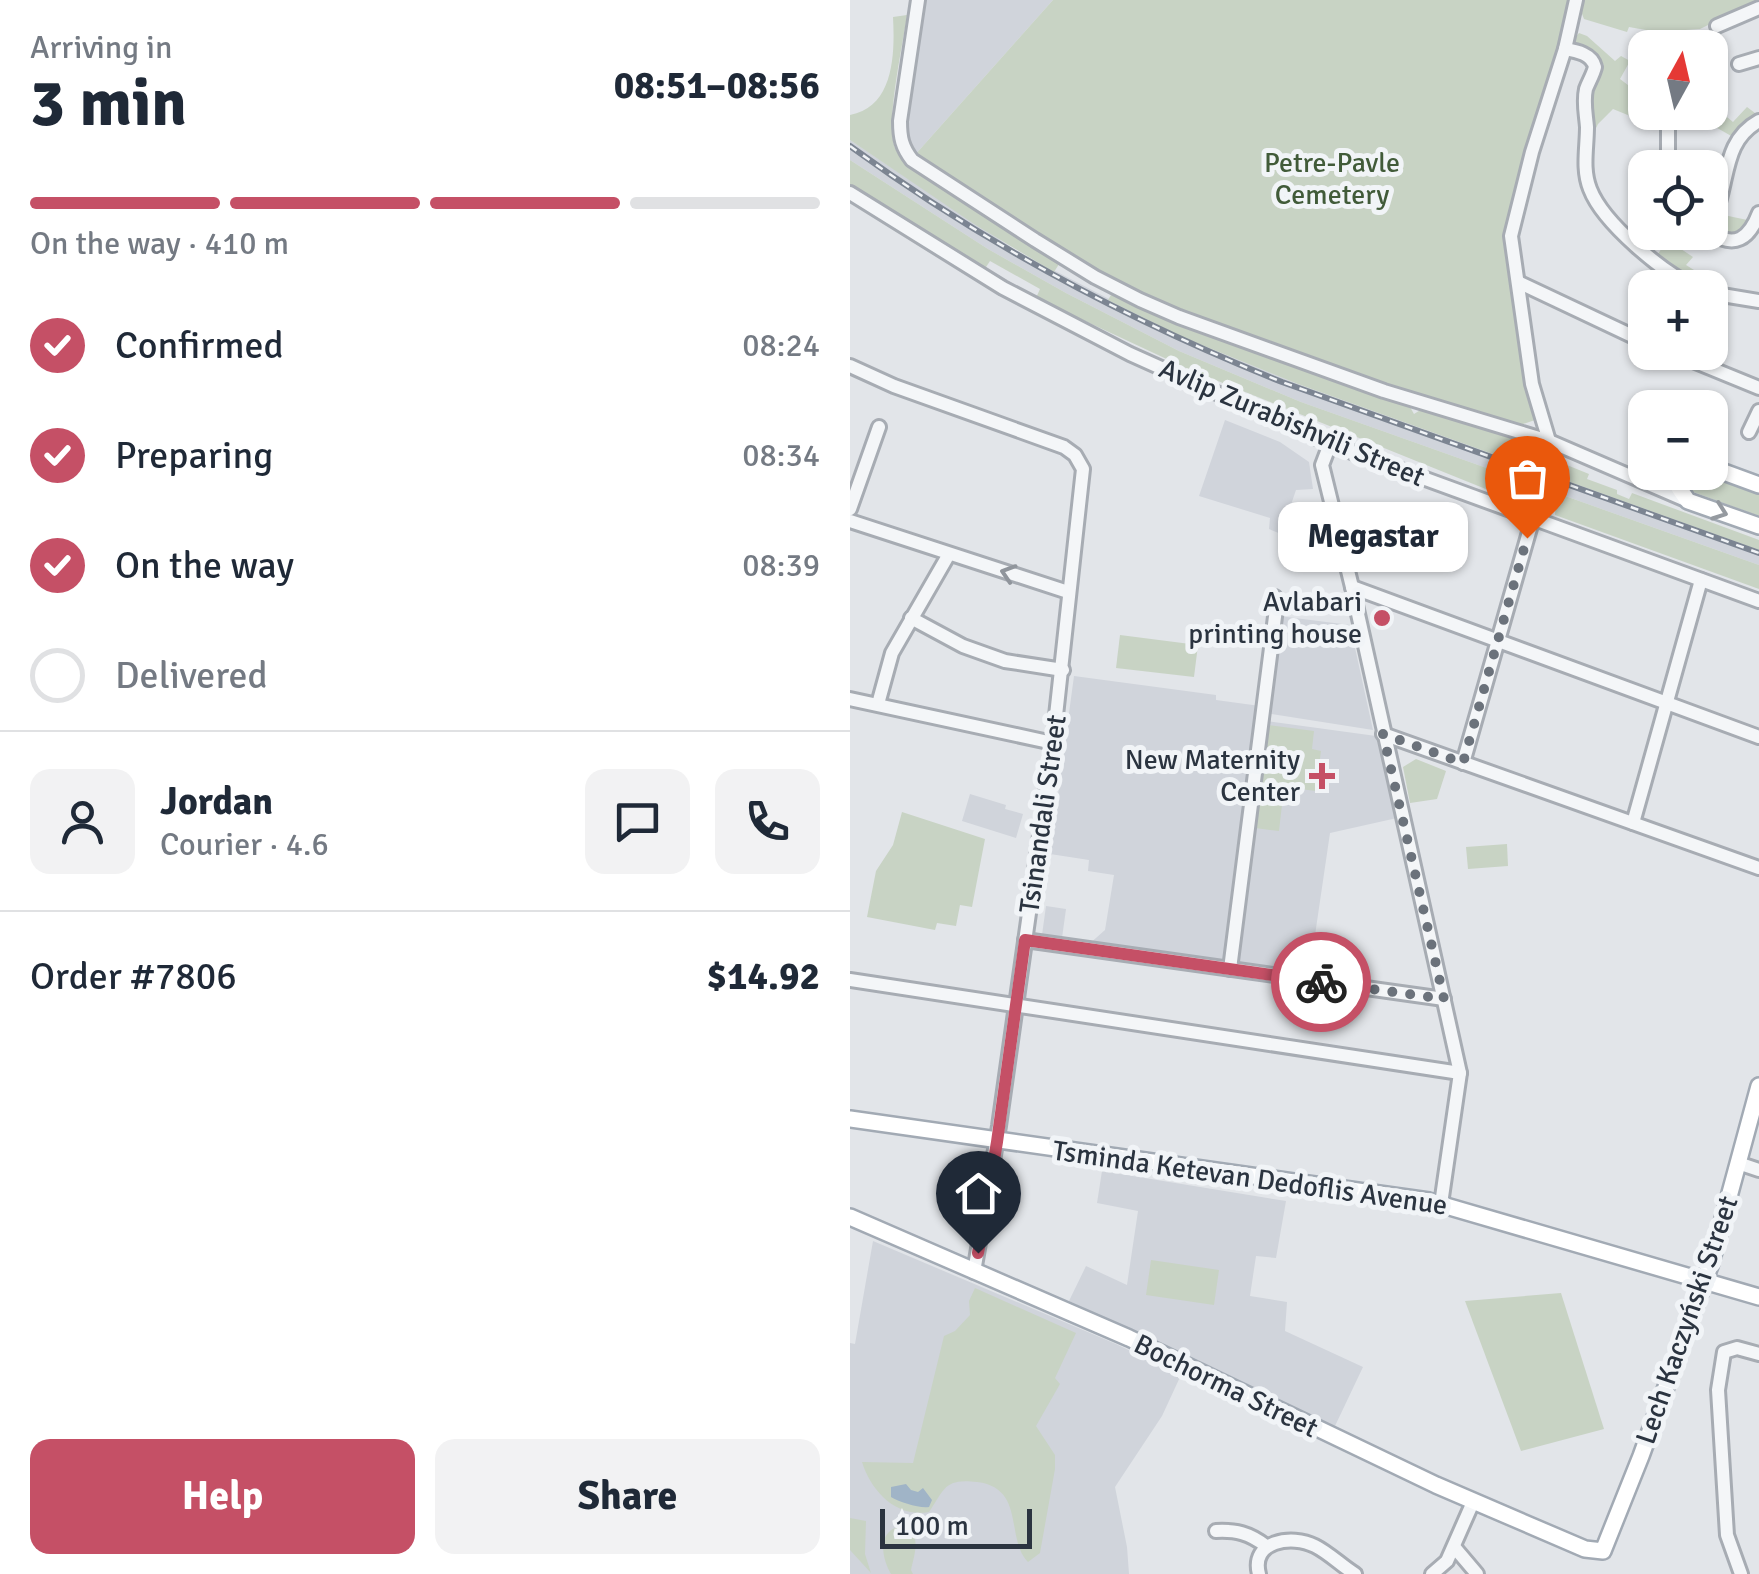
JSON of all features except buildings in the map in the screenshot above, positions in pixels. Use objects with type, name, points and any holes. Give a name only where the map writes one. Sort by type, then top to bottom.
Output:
[{"type":"main road","points":[[1728,474],[1759,485]]},
{"type":"main road","points":[[1681,490],[1688,501],[1759,526]]},
{"type":"main road","name":"Lech Kaczyński Street","points":[[1604,1551],[1704,1282],[1759,1086]]},
{"type":"main road","name":"Tsminda Ketevan Dedoflis Avenue","points":[[850,1119],[1440,1204],[1759,1298]]},
{"type":"main road","name":"Bochorma Street","points":[[850,1217],[1129,1338],[1473,1502],[1585,1549],[1604,1551]]},
{"type":"street","points":[[918,0],[900,121],[900,138],[912,160],[1035,240],[1140,300],[1384,391],[1549,441],[1628,473]]},
{"type":"street","points":[[1549,441],[1532,384],[1511,236],[1532,152],[1566,49],[1576,0]]},
{"type":"street","points":[[1718,26],[1759,8]]},
{"type":"street","points":[[1566,49],[1583,54],[1595,67],[1584,103],[1590,190],[1616,226],[1666,270]]},
{"type":"street","points":[[1738,64],[1759,58]]},
{"type":"street","points":[[1728,170],[1734,144],[1746,128],[1759,120]]},
{"type":"street","name":"Avlip Zurabishvili Street","points":[[850,193],[1017,296],[1130,354],[1330,444],[1759,601]]},
{"type":"street","points":[[1728,240],[1743,238],[1753,228],[1759,213]]},
{"type":"street","points":[[1518,282],[1628,334]]},
{"type":"street","points":[[1728,296],[1759,301]]},
{"type":"street","name":"Tsinandali Street","points":[[850,366],[894,386],[1064,447],[1082,462],[1083,469],[1063,670],[997,1142],[974,1272]]},
{"type":"street","points":[[1715,370],[1759,388]]},
{"type":"street","points":[[1749,432],[1759,410]]},
{"type":"street","points":[[850,509],[879,427]]},
{"type":"street","points":[[1330,444],[1322,465],[1460,1073],[1440,1204]]},
{"type":"street","points":[[1660,490],[1688,501]]},
{"type":"street","points":[[1463,763],[1533,518]]},
{"type":"street","points":[[850,521],[1068,592]]},
{"type":"street","points":[[878,704],[892,653],[949,554]]},
{"type":"street","points":[[1633,823],[1701,580]]},
{"type":"street","points":[[1352,588],[1759,737]]},
{"type":"street","points":[[1230,969],[1276,598]]},
{"type":"street","points":[[911,618],[1004,662],[1063,670]]},
{"type":"street","points":[[850,699],[1053,743]]},
{"type":"street","points":[[1383,734],[1759,868]]},
{"type":"street","points":[[1025,940],[1444,999]]},
{"type":"street","points":[[850,980],[1460,1073]]},
{"type":"street","points":[[1738,1163],[1759,1170]]},
{"type":"street","points":[[1740,1574],[1727,1535],[1718,1390],[1724,1352],[1737,1348],[1759,1354]]},
{"type":"street","points":[[1432,1574],[1448,1561],[1473,1502]]},
{"type":"street","points":[[1216,1532],[1235,1530],[1266,1546]]},
{"type":"street","points":[[1259,1574],[1258,1555],[1266,1546],[1286,1540],[1313,1544],[1356,1574]]},
{"type":"street","points":[[1454,1548],[1477,1574]]},
{"type":"shaded area","points":[[923,0],[1053,0],[914,156],[906,142],[905,124]]},
{"type":"shaded area","points":[[850,140],[1017,251],[1182,337],[1298,384],[1759,550],[1759,565],[1301,402],[1179,351],[988,249],[850,160]]},
{"type":"shaded area","points":[[1225,420],[1280,442],[1309,462],[1313,489],[1296,490],[1281,534],[1269,529],[1270,518],[1199,496]]},
{"type":"shaded area","points":[[1279,616],[1350,625],[1373,730],[1265,713]]},
{"type":"shaded area","points":[[1074,676],[1216,695],[1216,700],[1260,706],[1266,721],[1376,736],[1397,818],[1330,833],[1309,976],[1088,945],[1105,930],[1114,875],[1088,871],[1089,860],[1050,854]]},
{"type":"shaded area","points":[[970,794],[1023,814],[1016,838],[962,821]]},
{"type":"shaded area","points":[[1046,906],[1066,909],[1062,938],[1042,935]]},
{"type":"shaded area","points":[[1102,1171],[1286,1201],[1276,1258],[1256,1256],[1250,1296],[1287,1302],[1285,1331],[1363,1367],[1335,1426],[1069,1301],[1086,1266],[1127,1285],[1138,1211],[1097,1203]]},
{"type":"shaded area","points":[[873,1241],[1181,1375],[1162,1416],[1115,1487],[1129,1574],[850,1574],[850,1343],[855,1344]]},
{"type":"green space","name":"Petre-Pavle Cemetery","points":[[1053,0],[1571,0],[1568,24],[1507,228],[1538,415],[1535,420],[1520,425],[1338,372],[1174,310],[1113,279],[914,156]]},
{"type":"green space","points":[[1580,0],[1759,0],[1700,29],[1629,27],[1627,32],[1584,19]]},
{"type":"green space","points":[[907,15],[893,103],[892,136],[896,151],[910,167],[1061,261],[1054,272],[974,224],[850,140],[850,115],[876,102],[889,77],[893,17]]},
{"type":"green space","points":[[1579,33],[1615,61],[1621,56],[1628,60],[1620,79],[1628,85],[1628,115],[1613,109],[1591,138],[1592,91],[1604,65],[1585,48],[1571,43]]},
{"type":"green space","points":[[1747,107],[1759,116],[1733,137],[1721,130],[1728,130],[1728,118],[1733,122]]},
{"type":"green space","points":[[850,160],[988,249],[1179,351],[1301,402],[1759,565],[1759,589],[1555,515],[1556,499],[1546,495],[1538,510],[1188,369],[1036,298],[1040,289],[990,261],[984,270],[850,188]]},
{"type":"green space","points":[[1728,216],[1752,221],[1748,228],[1730,236]]},
{"type":"green space","points":[[1661,250],[1682,250],[1693,257],[1686,265],[1694,270],[1680,270],[1657,255]]},
{"type":"green space","points":[[1111,295],[1204,335],[1410,407],[1414,414],[1422,409],[1545,449],[1542,461],[1555,465],[1557,461],[1589,474],[1587,479],[1629,499],[1632,493],[1759,540],[1759,550],[1298,384],[1182,337],[1108,300]]},
{"type":"green space","points":[[1728,481],[1759,491],[1759,516],[1693,492],[1728,490]]},
{"type":"green space","points":[[1120,635],[1198,645],[1194,677],[1116,668]]},
{"type":"green space","points":[[1268,725],[1314,731],[1312,749],[1321,751],[1316,791],[1284,787],[1279,831],[1255,828]]},
{"type":"green space","points":[[1416,759],[1446,771],[1437,799],[1410,803],[1403,767]]},
{"type":"green space","points":[[902,812],[985,839],[972,907],[960,905],[956,926],[937,923],[935,930],[867,917],[876,871],[893,845]]},
{"type":"green space","points":[[1507,844],[1508,866],[1468,869],[1466,847]]},
{"type":"green space","points":[[1151,1260],[1219,1270],[1214,1305],[1146,1295]]},
{"type":"green space","points":[[975,1288],[1076,1333],[1055,1378],[1060,1384],[1036,1426],[1055,1455],[1055,1469],[1040,1553],[1028,1562],[1017,1541],[1009,1504],[992,1486],[958,1482],[943,1491],[929,1512],[906,1511],[878,1492],[862,1462],[913,1463],[944,1336],[955,1331],[970,1315],[969,1301]]},
{"type":"green space","points":[[1561,1293],[1604,1429],[1521,1451],[1465,1301]]},
{"type":"green space","points":[[850,1518],[866,1521],[865,1554],[871,1573],[850,1550]]},
{"type":"green space","points":[[902,1526],[910,1528],[915,1538],[913,1574],[891,1574],[883,1545],[888,1533]]},
{"type":"water","points":[[906,1484],[918,1492],[923,1488],[932,1500],[929,1507],[891,1497],[891,1487]]},
{"type":"railway","points":[[850,146],[1005,247],[1169,333],[1282,382],[1759,553]]},
{"type":"way so far","points":[[1321,982],[1444,999],[1383,734],[1463,763],[1527,538]]},
{"type":"place","name":"Megastar","points":[[1527,538]]},
{"type":"place","name":"Avlabari printing house","points":[[1382,618]]},
{"type":"place","name":"New Maternity Center","points":[[1322,776]]},
{"type":"route","points":[[978,1253],[1025,940],[1321,982]]}]
